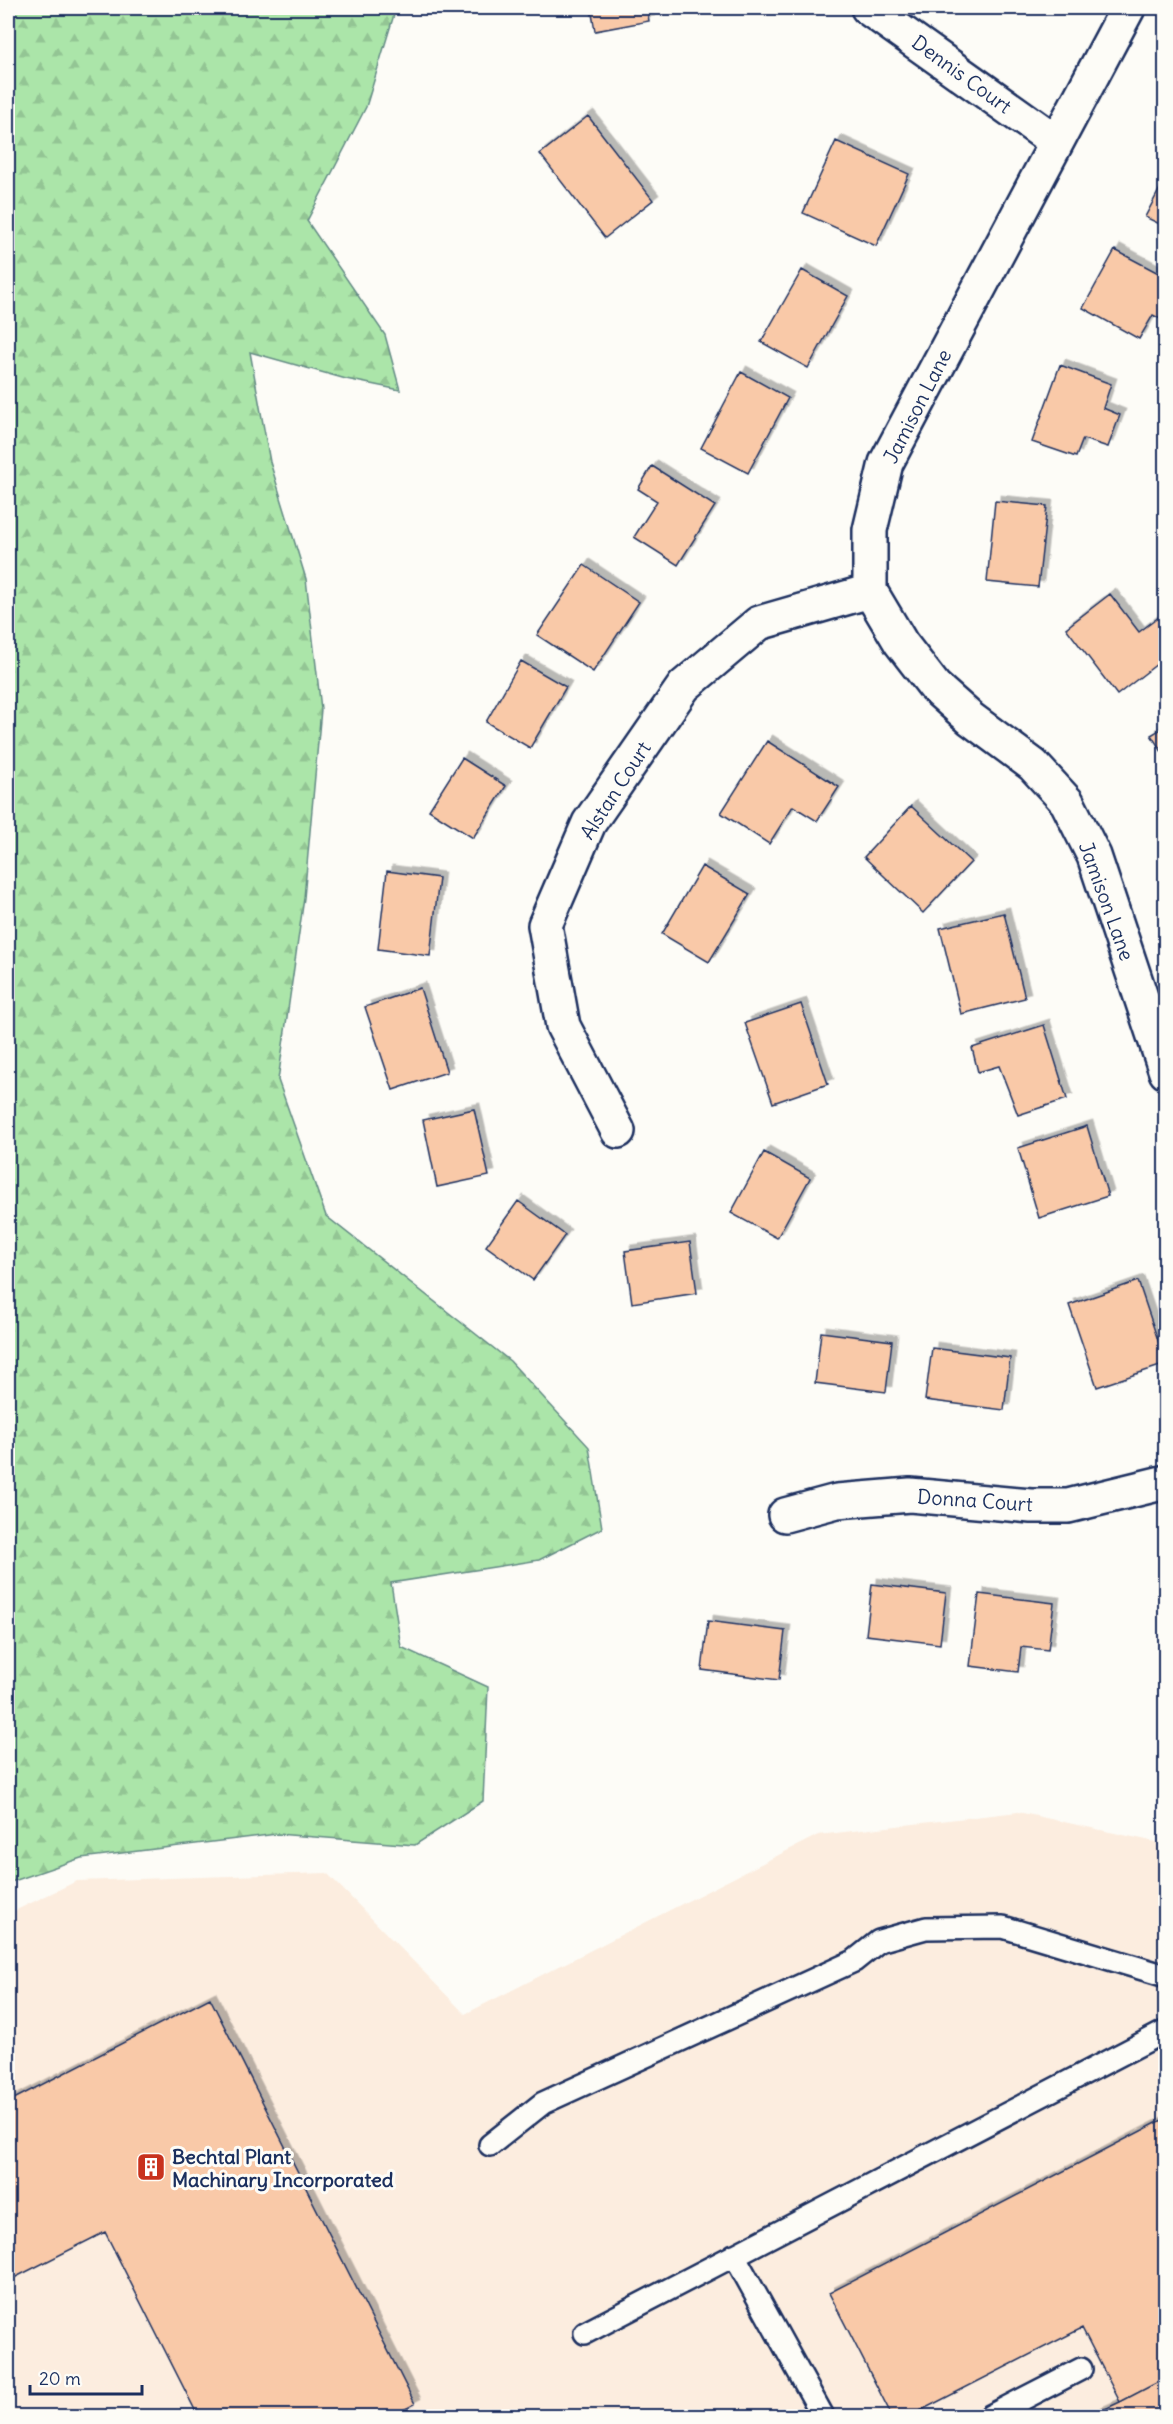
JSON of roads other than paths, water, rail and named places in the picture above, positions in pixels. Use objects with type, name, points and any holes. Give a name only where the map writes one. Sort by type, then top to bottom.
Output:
[{"type":"street","name":"Dennis Court","points":[[868,8],[1055,141]]},
{"type":"street","name":"Jamison Lane","points":[[1128,8],[1055,141],[886,463],[870,530],[870,591],[901,643],[935,687],[970,719],[1033,765],[1067,802],[1094,856],[1166,1072]]},
{"type":"street","name":"Alstan Court","points":[[618,1131],[562,1026],[545,925],[589,824],[684,686],[759,623],[870,591]]},
{"type":"street","name":"Donna Court","points":[[784,1515],[837,1501],[900,1495],[1031,1506],[1068,1506],[1166,1482]]},
{"type":"lane","points":[[490,2145],[543,2103],[854,1961],[879,1941],[926,1928],[1003,1927],[1166,1976]]},
{"type":"lane","points":[[585,2333],[1166,2031]]},
{"type":"lane","points":[[734,2255],[823,2416]]},
{"type":"lane","points":[[990,2416],[1081,2369]]},
{"type":"place","name":"Bechtal Plant Machinary Incorporated","points":[[151,2167]]}]
